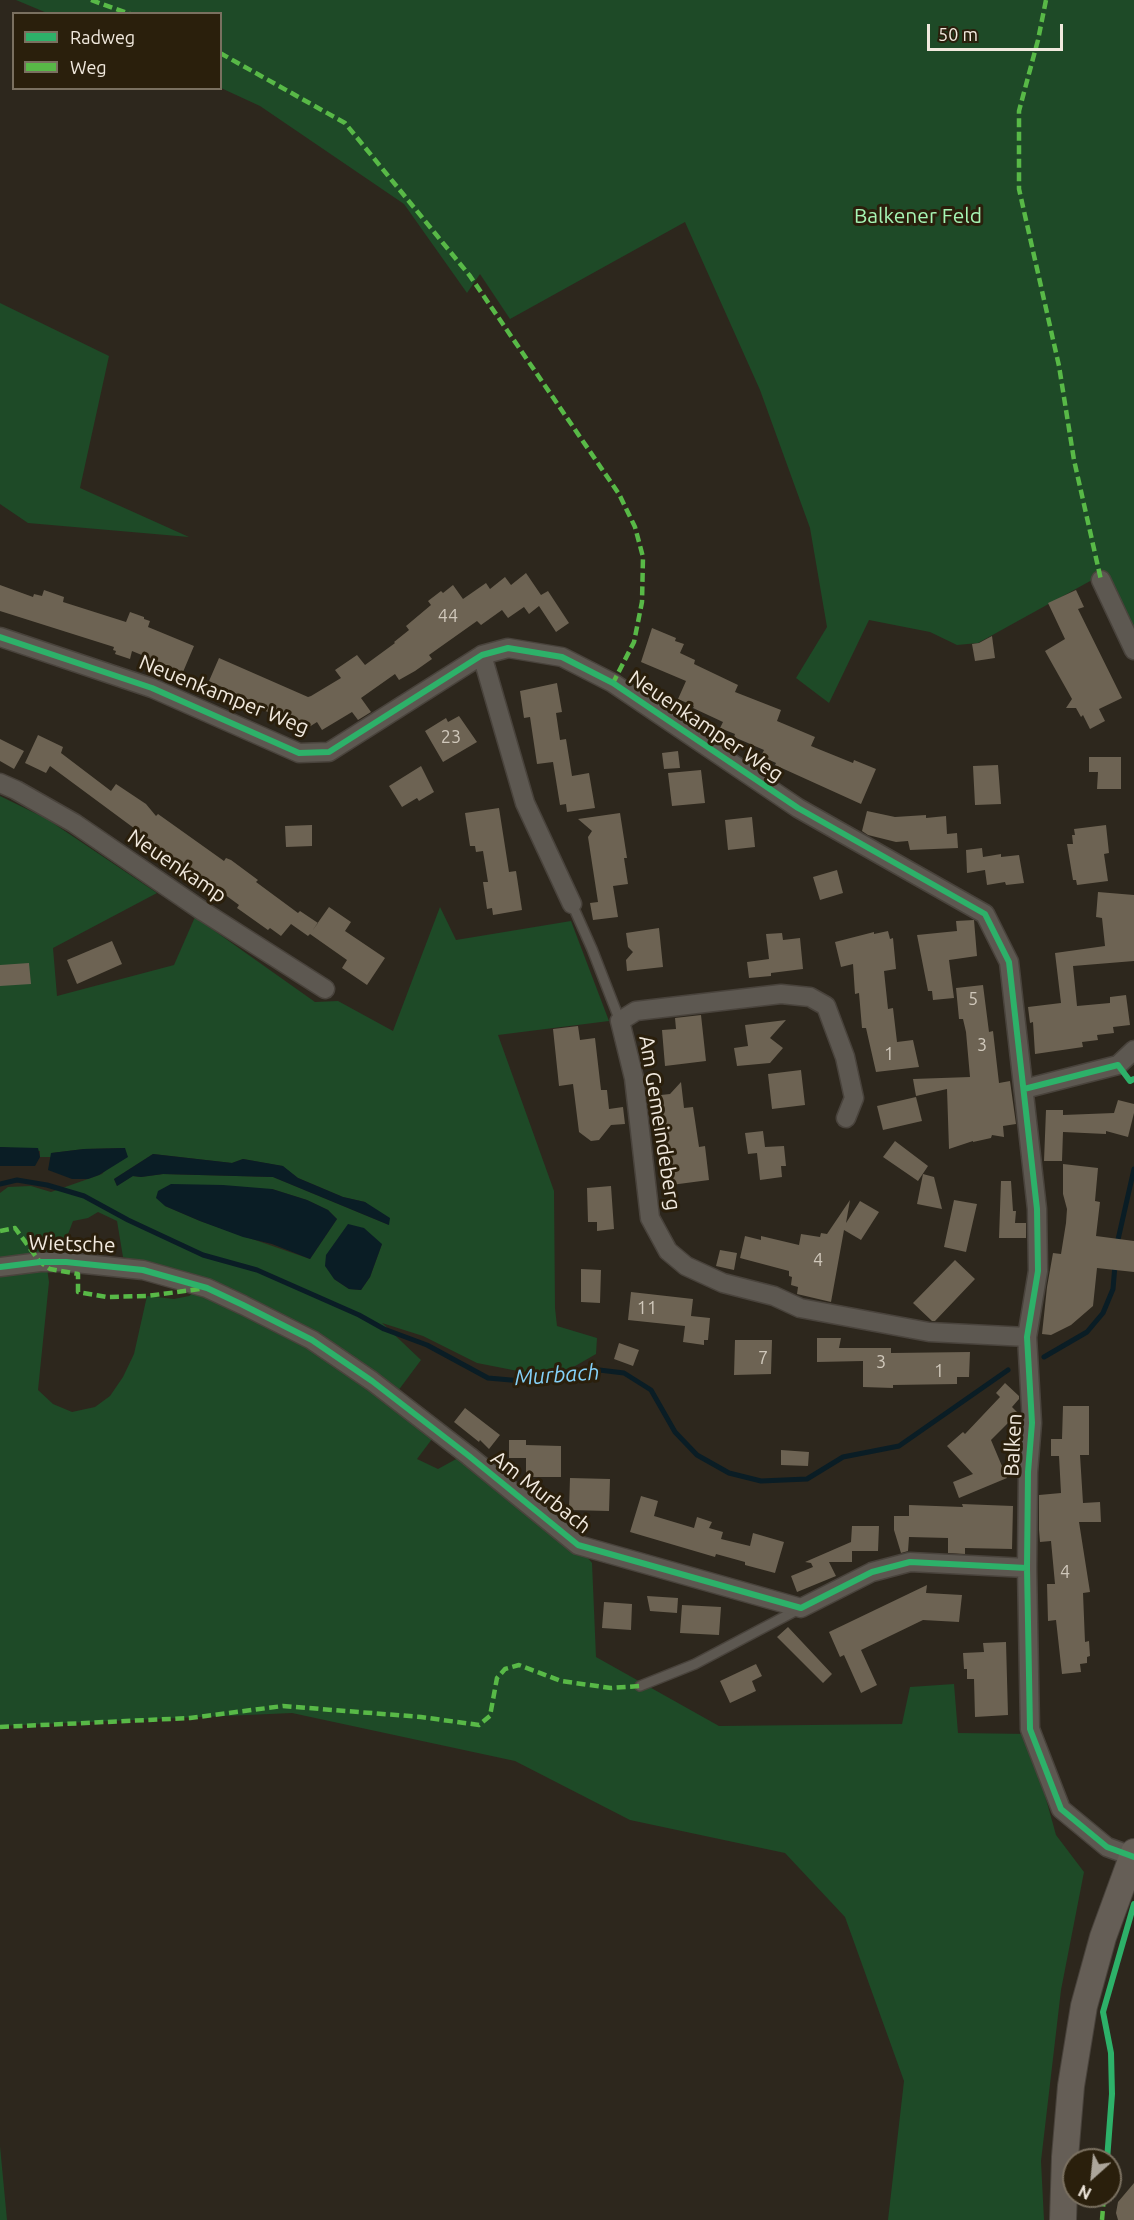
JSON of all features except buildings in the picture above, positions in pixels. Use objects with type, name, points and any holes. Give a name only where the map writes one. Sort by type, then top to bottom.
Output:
[{"type":"main road","points":[[1063,2220],[1071,2086],[1084,2007],[1103,1937],[1133,1855]]},
{"type":"street","points":[[1101,580],[1134,650]]},
{"type":"street","name":"Neuenkamper Weg","points":[[0,637],[152,688],[299,753],[328,752],[482,655],[508,648],[562,657],[613,683],[798,808],[985,914],[1009,960],[1024,1089]]},
{"type":"street","points":[[482,655],[525,803],[572,904]]},
{"type":"street","name":"Neuenkamp","points":[[0,783],[74,823],[213,918],[326,990]]},
{"type":"street","name":"Am Gemeindeberg","points":[[846,1118],[854,1098],[845,1057],[826,1006],[810,997],[781,994],[636,1011],[620,1021],[634,1078],[650,1218],[668,1251],[686,1266],[723,1283],[774,1296],[800,1308],[929,1332],[1027,1337]]},
{"type":"street","points":[[1024,1089],[1118,1065],[1134,1050]]},
{"type":"street","name":"Balken","points":[[1024,1089],[1039,1240],[1038,1271],[1027,1337],[1032,1423],[1028,1472],[1027,1568],[1030,1729],[1060,1809],[1107,1847],[1133,1855]]},
{"type":"street","name":"Wietsche","points":[[0,1267],[40,1262],[66,1262],[143,1270]]},
{"type":"street","name":"Am Murbach","points":[[143,1270],[207,1288],[312,1340],[398,1401],[578,1545],[801,1608]]},
{"type":"street","points":[[801,1608],[872,1572],[910,1562],[1027,1568]]},
{"type":"lane","name":"Am Gemeindeberg","points":[[572,904],[620,1021]]},
{"type":"lane","points":[[640,1686],[695,1664],[801,1608]]},
{"type":"green space","name":"Balkener Feld","points":[[16,0],[1134,0],[1134,634],[1092,580],[978,643],[957,645],[930,632],[869,620],[829,703],[796,678],[827,627],[810,528],[760,390],[685,222],[510,319],[480,274],[467,293],[404,204],[260,106],[222,88],[222,12],[45,12]]},
{"type":"green space","points":[[0,303],[109,356],[80,488],[189,537],[28,523],[0,504]]},
{"type":"green space","points":[[0,796],[47,819],[157,893],[53,948],[57,996],[174,965],[195,917],[315,1002],[338,1001],[393,1031],[440,907],[456,940],[571,921],[609,1021],[498,1035],[554,1191],[557,1326],[597,1338],[596,1354],[570,1369],[523,1372],[477,1363],[423,1336],[382,1323],[421,1360],[389,1403],[435,1435],[417,1459],[438,1469],[458,1458],[563,1527],[592,1563],[596,1657],[719,1726],[902,1724],[910,1687],[954,1684],[958,1733],[1028,1734],[1056,1835],[1084,1872],[1061,1990],[1041,2161],[1044,2220],[888,2220],[904,2081],[845,1917],[785,1853],[630,1820],[515,1761],[292,1713],[0,1726],[0,1276],[47,1268],[49,1282],[38,1390],[53,1404],[72,1412],[95,1407],[110,1396],[123,1377],[134,1354],[147,1296],[174,1299],[189,1296],[203,1286],[196,1278],[123,1257],[117,1221],[98,1212],[88,1218],[73,1221],[60,1255],[0,1260],[0,1193],[8,1187],[31,1186],[51,1192],[102,1174],[125,1148],[84,1149],[52,1153],[51,1157],[40,1157],[40,1151],[0,1147]],"holes":[[[153,1154],[232,1163],[243,1159],[282,1166],[298,1178],[343,1197],[365,1202],[389,1225],[273,1177],[163,1174],[132,1176],[117,1186],[114,1179]],[[272,1189],[307,1200],[328,1210],[337,1219],[310,1259],[200,1221],[165,1206]],[[382,1244],[370,1277],[361,1290],[349,1289],[334,1279]]]},
{"type":"green space","points":[[0,2146],[7,2220],[0,2220]]},
{"type":"water","points":[[0,1147],[38,1148],[40,1157],[35,1166],[0,1166]]},
{"type":"water","points":[[125,1148],[128,1157],[88,1179],[72,1179],[48,1170],[51,1153]]},
{"type":"water","points":[[153,1154],[232,1163],[243,1159],[283,1166],[298,1178],[343,1197],[365,1202],[390,1218],[389,1225],[273,1177],[163,1174],[133,1176],[117,1186],[114,1179]]},
{"type":"water","points":[[171,1184],[272,1189],[307,1200],[328,1210],[337,1219],[310,1259],[272,1244],[243,1237],[165,1206],[156,1198],[158,1191]]},
{"type":"water","points":[[348,1224],[364,1228],[382,1244],[370,1277],[361,1290],[349,1289],[334,1279],[325,1266],[326,1255]]},
{"type":"waterway","name":"Murbach","points":[[1117,1244],[1134,1169]]},
{"type":"waterway","name":"Murbach","points":[[0,1184],[17,1180],[47,1185],[84,1196],[128,1220],[203,1255],[257,1270],[359,1315],[384,1329],[427,1345],[488,1378],[522,1381],[591,1369],[624,1373],[651,1390],[675,1432],[697,1455],[729,1473],[761,1481],[807,1479],[843,1457],[899,1446],[1008,1370]]},
{"type":"waterway","name":"Murbach","points":[[1044,1357],[1087,1332],[1103,1313],[1113,1289],[1115,1265]]},
{"type":"marked path","points":[[91,0],[124,12]]},
{"type":"marked path","points":[[1046,0],[1019,111],[1019,189],[1059,366],[1074,460],[1101,580]]},
{"type":"marked path","points":[[222,54],[345,123],[470,276],[619,494],[635,527],[643,557],[642,602],[634,642],[613,683]]},
{"type":"marked path","points":[[0,1231],[15,1228],[40,1262],[50,1269],[78,1274],[78,1292],[107,1297],[147,1296],[200,1289]]},
{"type":"marked path","points":[[0,1727],[190,1718],[283,1706],[421,1717],[479,1725],[490,1716],[497,1678],[505,1669],[519,1665],[561,1681],[611,1688],[640,1686]]},
{"type":"marked path","points":[[1102,2220],[1103,2208]]},
{"type":"cycle path","points":[[0,637],[152,688],[299,753],[329,752],[482,655],[508,648],[562,657],[613,683],[798,808],[985,914],[1009,962],[1037,1209],[1038,1271],[1027,1337],[1032,1423],[1028,1472],[1027,1568],[1030,1729],[1061,1809],[1107,1847],[1134,1857]]},
{"type":"cycle path","points":[[1024,1089],[1118,1065],[1130,1081],[1134,1079]]},
{"type":"cycle path","points":[[0,1267],[40,1262],[66,1262],[143,1270],[207,1288],[243,1305],[312,1340],[372,1381],[578,1545],[801,1608],[872,1572],[910,1562],[1027,1568]]},
{"type":"cycle path","points":[[1108,2148],[1112,2094],[1111,2053],[1103,2012],[1134,1904]]}]
